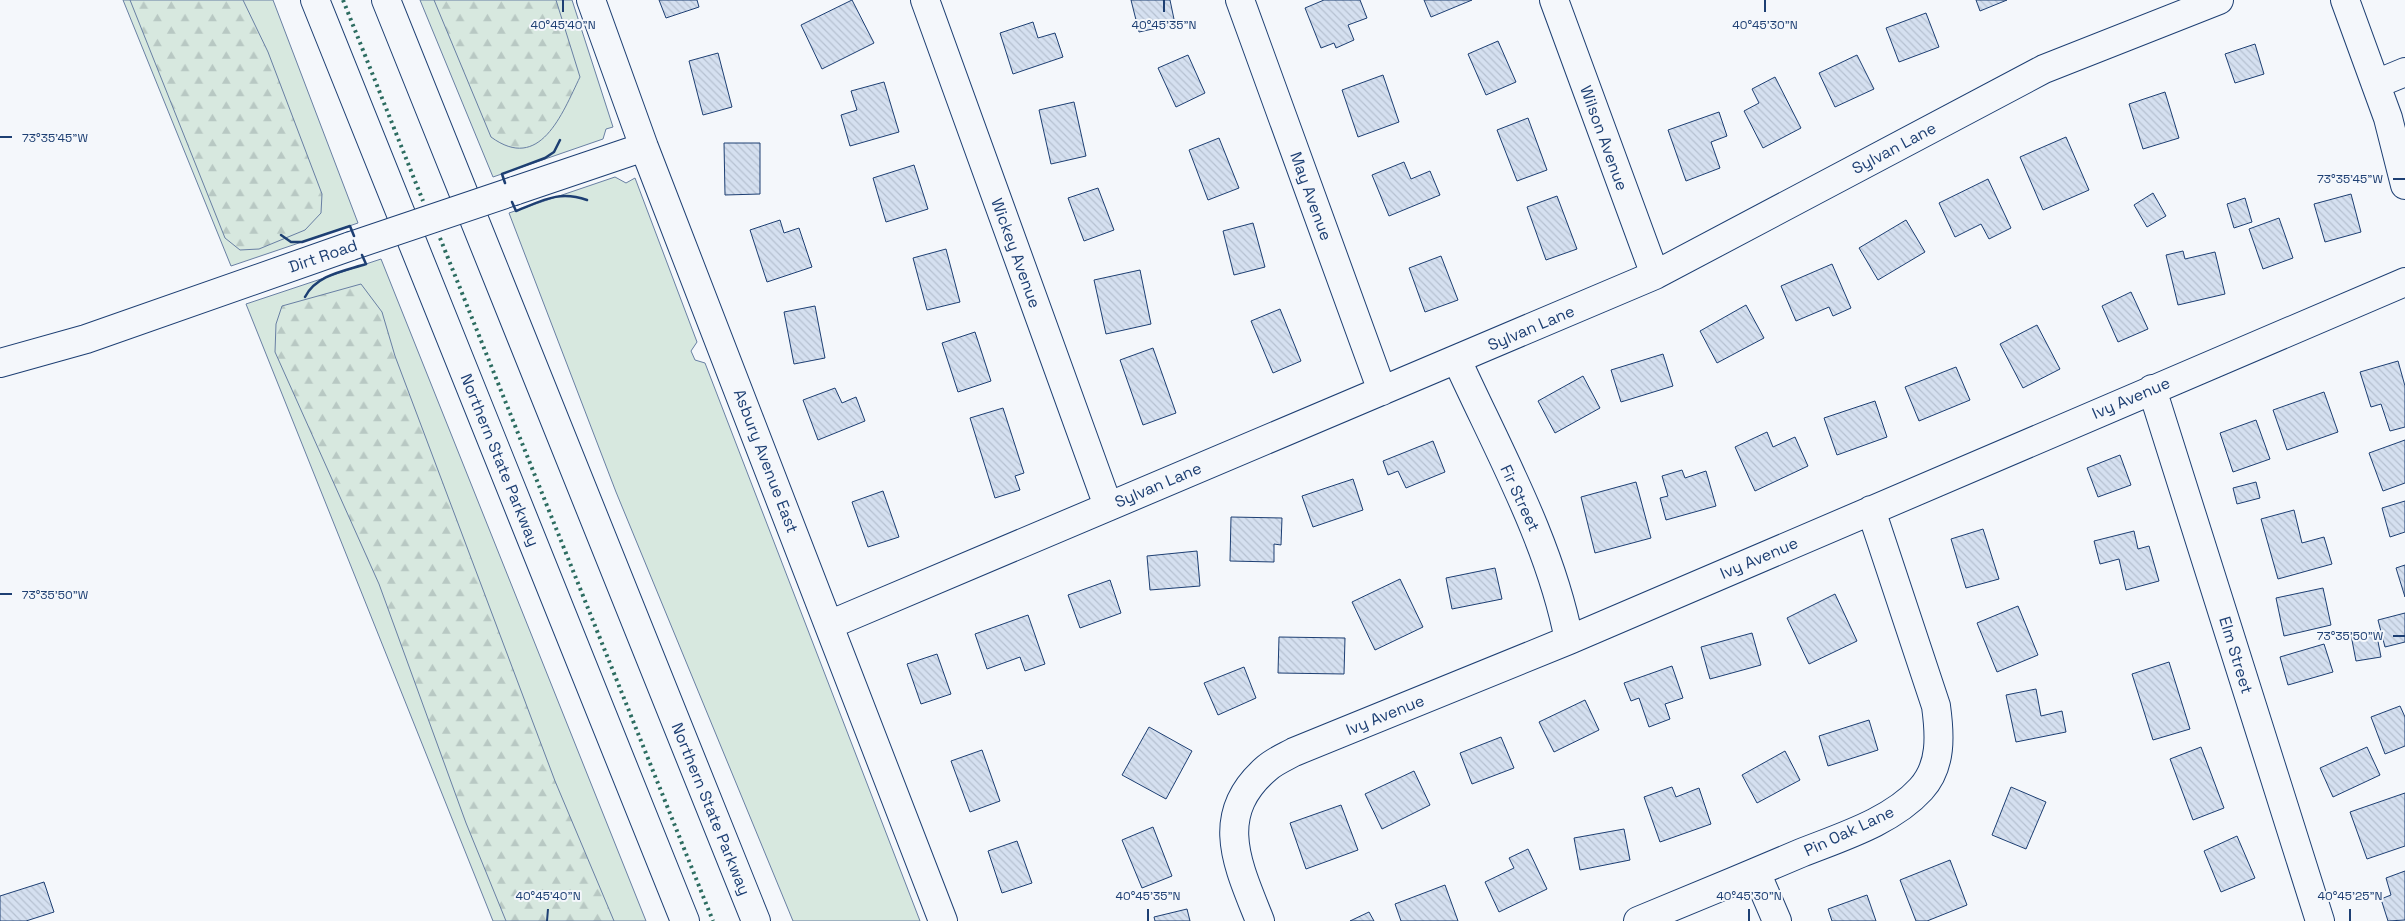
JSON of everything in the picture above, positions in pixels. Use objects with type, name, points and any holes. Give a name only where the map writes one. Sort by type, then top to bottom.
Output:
[{"type":"main road","name":"Northern State Parkway","points":[[315,0],[685,921]]},
{"type":"main road","name":"Northern State Parkway","points":[[386,0],[756,921]]},
{"type":"main road","name":"Asbury Avenue East","points":[[591,0],[644,147],[943,921]]},
{"type":"main road","name":"Wickey Avenue","points":[[925,0],[1108,506]]},
{"type":"main road","name":"May Avenue","points":[[1240,0],[1382,392]]},
{"type":"main road","name":"Wilson Avenue","points":[[1554,0],[1655,275]]},
{"type":"main road","name":"Sylvan Lane","points":[[829,624],[1382,392],[1655,275],[2044,69],[2219,0]]},
{"type":"main road","points":[[2345,0],[2388,118],[2405,185]]},
{"type":"main road","points":[[2376,84],[2405,72]]},
{"type":"main road","name":"Dirt Road","points":[[0,363],[86,339],[351,246],[644,147]]},
{"type":"main road","name":"Ivy Avenue","points":[[1260,921],[1237,861],[1234,817],[1242,798],[1267,768],[1294,752],[1569,640],[2405,282]]},
{"type":"main road","name":"Fir Street","points":[[1457,360],[1549,563],[1564,611],[1569,640]]},
{"type":"main road","name":"Elm Street","points":[[2152,389],[2320,921]]},
{"type":"main road","name":"Pin Oak Lane","points":[[1638,921],[1863,827],[1903,806],[1922,788],[1937,761],[1940,735],[1936,706],[1871,510]]},
{"type":"main road","points":[[1756,872],[1777,921]]},
{"type":"green space","points":[[123,0],[273,0],[358,223],[231,266]]},
{"type":"green space","points":[[130,0],[243,0],[268,52],[322,194],[321,213],[305,230],[259,249],[240,250],[225,238]]},
{"type":"green space","points":[[420,0],[572,0],[613,127],[606,129],[603,139],[493,177]]},
{"type":"green space","points":[[434,0],[556,0],[580,77],[557,122],[536,144],[523,148],[508,146],[491,137]]},
{"type":"green space","points":[[615,177],[626,183],[635,178],[697,342],[691,351],[695,360],[705,363],[920,921],[793,921],[616,492],[509,213]]},
{"type":"green space","points":[[381,259],[646,921],[493,921],[246,304]]},
{"type":"green space","points":[[361,284],[382,312],[395,356],[555,781],[614,921],[506,921],[466,823],[379,584],[275,352],[276,324],[282,306]]},
{"type":"building","points":[[659,0],[697,0],[699,7],[666,18]]},
{"type":"building","points":[[852,0],[874,43],[822,69],[801,25]]},
{"type":"building","points":[[1131,0],[1170,0],[1175,24],[1139,32]]},
{"type":"building","points":[[1324,0],[1360,0],[1367,18],[1348,25],[1354,40],[1336,48],[1334,43],[1321,48],[1305,8]]},
{"type":"building","points":[[1424,0],[1472,0],[1431,17]]},
{"type":"building","points":[[1976,0],[2007,0],[1980,11]]},
{"type":"building","points":[[1926,13],[1939,47],[1899,62],[1886,28]]},
{"type":"building","points":[[1033,22],[1038,38],[1055,33],[1063,57],[1013,74],[1000,33]]},
{"type":"building","points":[[1498,41],[1516,82],[1486,95],[1468,54]]},
{"type":"building","points":[[2255,44],[2264,74],[2235,83],[2225,54]]},
{"type":"building","points":[[718,53],[732,107],[703,115],[689,61]]},
{"type":"building","points":[[1188,55],[1205,93],[1176,107],[1158,68]]},
{"type":"building","points":[[1857,55],[1874,89],[1835,107],[1819,73]]},
{"type":"building","points":[[1383,75],[1399,122],[1358,137],[1342,90]]},
{"type":"building","points":[[1775,77],[1801,128],[1763,148],[1744,111],[1759,103],[1752,89]]},
{"type":"building","points":[[884,82],[899,132],[850,146],[841,115],[857,110],[851,91]]},
{"type":"building","points":[[2165,92],[2179,138],[2143,149],[2129,104]]},
{"type":"building","points":[[1074,102],[1086,156],[1051,164],[1039,110]]},
{"type":"building","points":[[1719,112],[1727,136],[1711,142],[1720,168],[1686,181],[1668,130]]},
{"type":"building","points":[[1528,118],[1547,170],[1517,181],[1497,130]]},
{"type":"building","points":[[2066,137],[2089,190],[2043,210],[2020,157]]},
{"type":"building","points":[[1219,138],[1239,188],[1208,200],[1189,150]]},
{"type":"building","points":[[724,143],[760,143],[760,194],[725,195]]},
{"type":"building","points":[[1404,162],[1411,179],[1430,171],[1440,195],[1389,216],[1372,175]]},
{"type":"building","points":[[914,165],[928,209],[886,222],[873,178]]},
{"type":"building","points":[[1988,179],[2011,228],[1989,239],[1981,224],[1955,237],[1939,203]]},
{"type":"building","points":[[1098,188],[1114,230],[1084,241],[1068,198]]},
{"type":"building","points":[[2153,193],[2166,216],[2147,227],[2134,205]]},
{"type":"building","points":[[2351,194],[2361,232],[2325,242],[2314,204]]},
{"type":"building","points":[[1557,196],[1577,249],[1546,260],[1527,207]]},
{"type":"building","points":[[2245,198],[2252,222],[2234,228],[2227,204]]},
{"type":"building","points":[[2279,218],[2293,258],[2263,269],[2249,229]]},
{"type":"building","points":[[780,220],[784,233],[799,228],[812,267],[767,282],[750,230]]},
{"type":"building","points":[[1906,220],[1925,252],[1878,280],[1859,248]]},
{"type":"building","points":[[1253,223],[1265,267],[1234,275],[1223,231]]},
{"type":"building","points":[[946,249],[960,302],[927,310],[913,258]]},
{"type":"building","points":[[2183,251],[2185,259],[2215,252],[2225,294],[2178,305],[2166,255]]},
{"type":"building","points":[[1441,256],[1458,300],[1425,312],[1409,268]]},
{"type":"building","points":[[1832,264],[1851,308],[1833,316],[1829,307],[1796,321],[1781,286]]},
{"type":"building","points":[[1140,270],[1151,324],[1106,334],[1094,280]]},
{"type":"building","points":[[2131,292],[2148,329],[2118,342],[2102,306]]},
{"type":"building","points":[[1746,305],[1764,338],[1717,363],[1700,331]]},
{"type":"building","points":[[815,306],[825,358],[794,364],[784,312]]},
{"type":"building","points":[[1280,309],[1301,361],[1273,373],[1251,321]]},
{"type":"building","points":[[2037,325],[2060,369],[2023,388],[2000,344]]},
{"type":"building","points":[[975,332],[991,381],[958,392],[942,343]]},
{"type":"building","points":[[1153,348],[1176,413],[1143,425],[1120,360]]},
{"type":"building","points":[[1663,354],[1673,386],[1621,402],[1611,370]]},
{"type":"building","points":[[2398,361],[2405,386],[2405,427],[2390,431],[2381,404],[2371,407],[2360,372]]},
{"type":"building","points":[[1956,367],[1970,400],[1919,421],[1905,387]]},
{"type":"building","points":[[1583,376],[1600,408],[1555,433],[1538,401]]},
{"type":"building","points":[[835,388],[842,403],[856,397],[865,421],[818,440],[803,400]]},
{"type":"building","points":[[2324,392],[2338,432],[2287,450],[2273,410]]},
{"type":"building","points":[[1875,401],[1887,437],[1837,455],[1824,418]]},
{"type":"building","points":[[1003,408],[1024,473],[1015,476],[1020,490],[995,498],[970,418]]},
{"type":"building","points":[[2256,420],[2270,459],[2233,472],[2220,433]]},
{"type":"building","points":[[1767,432],[1773,447],[1795,437],[1808,466],[1755,491],[1735,447]]},
{"type":"building","points":[[2405,440],[2405,483],[2383,491],[2369,453]]},
{"type":"building","points":[[1433,441],[1445,472],[1406,488],[1398,471],[1388,475],[1383,461]]},
{"type":"building","points":[[2120,455],[2131,485],[2098,497],[2087,468]]},
{"type":"building","points":[[1682,470],[1685,478],[1706,471],[1716,506],[1666,520],[1660,498],[1668,496],[1662,476]]},
{"type":"building","points":[[1353,479],[1363,510],[1313,527],[1302,496]]},
{"type":"building","points":[[1636,482],[1651,538],[1595,553],[1581,497]]},
{"type":"building","points":[[2256,482],[2260,498],[2237,504],[2233,488]]},
{"type":"building","points":[[883,491],[899,537],[868,547],[852,502]]},
{"type":"building","points":[[2405,501],[2405,532],[2390,537],[2382,508]]},
{"type":"building","points":[[2294,510],[2302,543],[2324,537],[2332,564],[2278,579],[2261,519]]},
{"type":"building","points":[[1231,517],[1282,518],[1281,545],[1274,544],[1274,562],[1230,561]]},
{"type":"building","points":[[1983,529],[1999,579],[1966,588],[1951,539]]},
{"type":"building","points":[[2134,531],[2138,549],[2149,546],[2159,581],[2126,590],[2119,559],[2100,564],[2094,541]]},
{"type":"building","points":[[1197,551],[1200,586],[1150,590],[1147,556]]},
{"type":"building","points":[[2405,565],[2405,597],[2396,568]]},
{"type":"building","points":[[1495,568],[1502,599],[1452,609],[1446,578]]},
{"type":"building","points":[[1400,579],[1423,627],[1375,650],[1352,602]]},
{"type":"building","points":[[1110,580],[1121,613],[1080,628],[1068,595]]},
{"type":"building","points":[[2323,588],[2331,625],[2284,636],[2276,598]]},
{"type":"building","points":[[1835,594],[1857,641],[1809,664],[1787,618]]},
{"type":"building","points":[[2018,606],[2038,655],[1997,672],[1977,623]]},
{"type":"building","points":[[2405,613],[2405,642],[2385,647],[2378,620]]},
{"type":"building","points":[[1028,615],[1045,664],[1025,671],[1020,657],[987,669],[975,634]]},
{"type":"building","points":[[2376,631],[2381,657],[2356,661],[2351,635]]},
{"type":"building","points":[[1752,633],[1761,665],[1710,679],[1701,647]]},
{"type":"building","points":[[1279,637],[1345,638],[1344,674],[1278,673]]},
{"type":"building","points":[[2324,644],[2333,672],[2288,685],[2280,657]]},
{"type":"building","points":[[937,654],[951,694],[921,704],[907,664]]},
{"type":"building","points":[[2169,662],[2190,729],[2153,740],[2132,674]]},
{"type":"building","points":[[1672,666],[1683,698],[1665,704],[1670,719],[1649,727],[1639,698],[1631,701],[1624,683]]},
{"type":"building","points":[[1244,667],[1256,698],[1218,715],[1204,683]]},
{"type":"building","points":[[2036,689],[2041,716],[2062,711],[2066,732],[2016,742],[2006,695]]},
{"type":"building","points":[[1585,700],[1599,730],[1554,752],[1539,722]]},
{"type":"building","points":[[2400,706],[2405,717],[2405,746],[2385,754],[2371,717]]},
{"type":"building","points":[[1869,720],[1878,750],[1828,766],[1819,736]]},
{"type":"building","points":[[1149,727],[1192,751],[1166,799],[1122,775]]},
{"type":"building","points":[[1501,737],[1514,768],[1472,784],[1460,753]]},
{"type":"building","points":[[2201,747],[2224,808],[2193,820],[2170,759]]},
{"type":"building","points":[[2367,747],[2380,775],[2333,797],[2320,768]]},
{"type":"building","points":[[982,750],[1000,801],[970,812],[951,761]]},
{"type":"building","points":[[1785,751],[1800,780],[1757,803],[1742,775]]},
{"type":"building","points":[[1414,771],[1430,805],[1382,829],[1365,794]]},
{"type":"building","points":[[1672,787],[1676,797],[1699,788],[1711,824],[1660,842],[1644,797]]},
{"type":"building","points":[[2011,787],[2046,802],[2026,849],[1992,835]]},
{"type":"building","points":[[2405,793],[2405,846],[2367,859],[2350,812]]},
{"type":"building","points":[[1341,805],[1358,850],[1306,869],[1290,823]]},
{"type":"building","points":[[1153,827],[1172,876],[1142,888],[1122,840]]},
{"type":"building","points":[[1624,829],[1630,860],[1580,870],[1574,838]]},
{"type":"building","points":[[2237,836],[2255,878],[2221,892],[2204,851]]},
{"type":"building","points":[[1017,841],[1032,883],[1002,893],[988,851]]},
{"type":"building","points":[[1528,849],[1547,889],[1499,912],[1485,882],[1514,868],[1509,858]]},
{"type":"building","points":[[1950,860],[1967,905],[1927,921],[1916,921],[1900,880]]},
{"type":"building","points":[[2405,871],[2405,920],[2388,921],[2381,899],[2391,895],[2386,878]]},
{"type":"building","points":[[44,882],[54,912],[26,921],[0,921],[0,896]]},
{"type":"building","points":[[1445,885],[1458,921],[1401,921],[1395,904]]},
{"type":"building","points":[[1867,895],[1876,921],[1832,921],[1828,909]]},
{"type":"building","points":[[1187,909],[1190,921],[1155,921],[1154,917]]},
{"type":"building","points":[[1369,912],[1374,921],[1350,921]]},
{"type":"hedge","points":[[343,0],[423,201]]},
{"type":"hedge","points":[[440,238],[713,921]]},
{"type":"wall","points":[[505,183],[502,174],[545,158],[554,152],[560,140]]},
{"type":"wall","points":[[512,202],[516,211],[542,200],[559,196],[577,197],[587,200]]},
{"type":"wall","points":[[281,235],[291,242],[302,242],[350,226],[354,236]]},
{"type":"wall","points":[[305,297],[323,279],[366,264],[362,255]]}]
